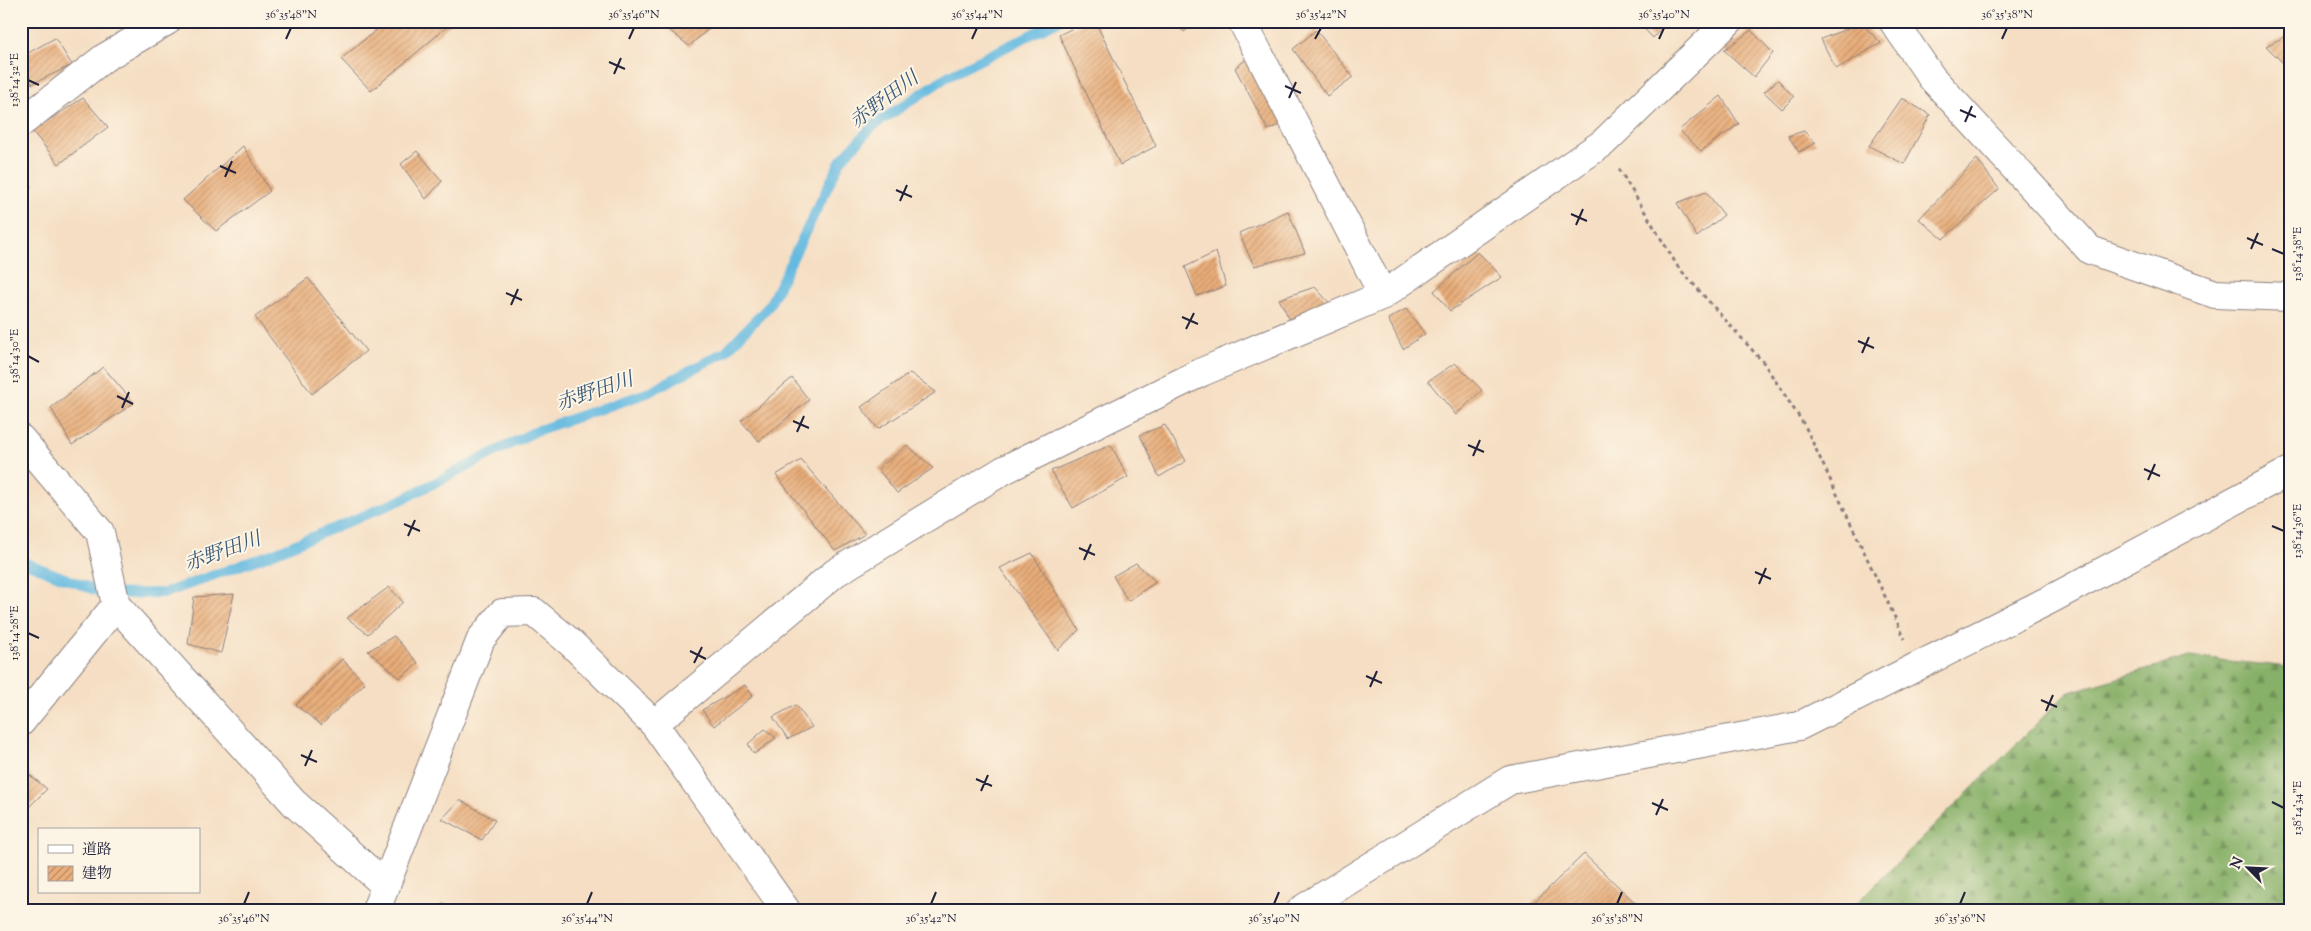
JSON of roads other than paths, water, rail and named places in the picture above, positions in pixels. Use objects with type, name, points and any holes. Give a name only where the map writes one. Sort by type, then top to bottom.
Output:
[{"type":"street","points":[[21,124],[104,58],[167,21]]},
{"type":"street","points":[[1242,21],[1383,295]]},
{"type":"street","points":[[654,724],[835,573],[1004,470],[1202,372],[1383,295],[1603,143],[1728,21]]},
{"type":"street","points":[[1893,21],[1932,78],[2090,250],[2215,294],[2290,297]]},
{"type":"street","points":[[21,439],[100,532],[116,605],[381,898],[481,639],[502,613],[534,612],[571,643],[654,724],[786,910]]},
{"type":"street","points":[[1301,910],[1510,780],[1799,726],[2055,596],[2290,471]]},
{"type":"street","points":[[21,722],[116,605]]},
{"type":"waterway","name":"赤野田川","points":[[21,561],[105,594],[165,593],[269,555],[401,500],[536,431],[647,393],[725,352],[769,306],[841,160],[873,126],[948,76],[1058,21]]}]
